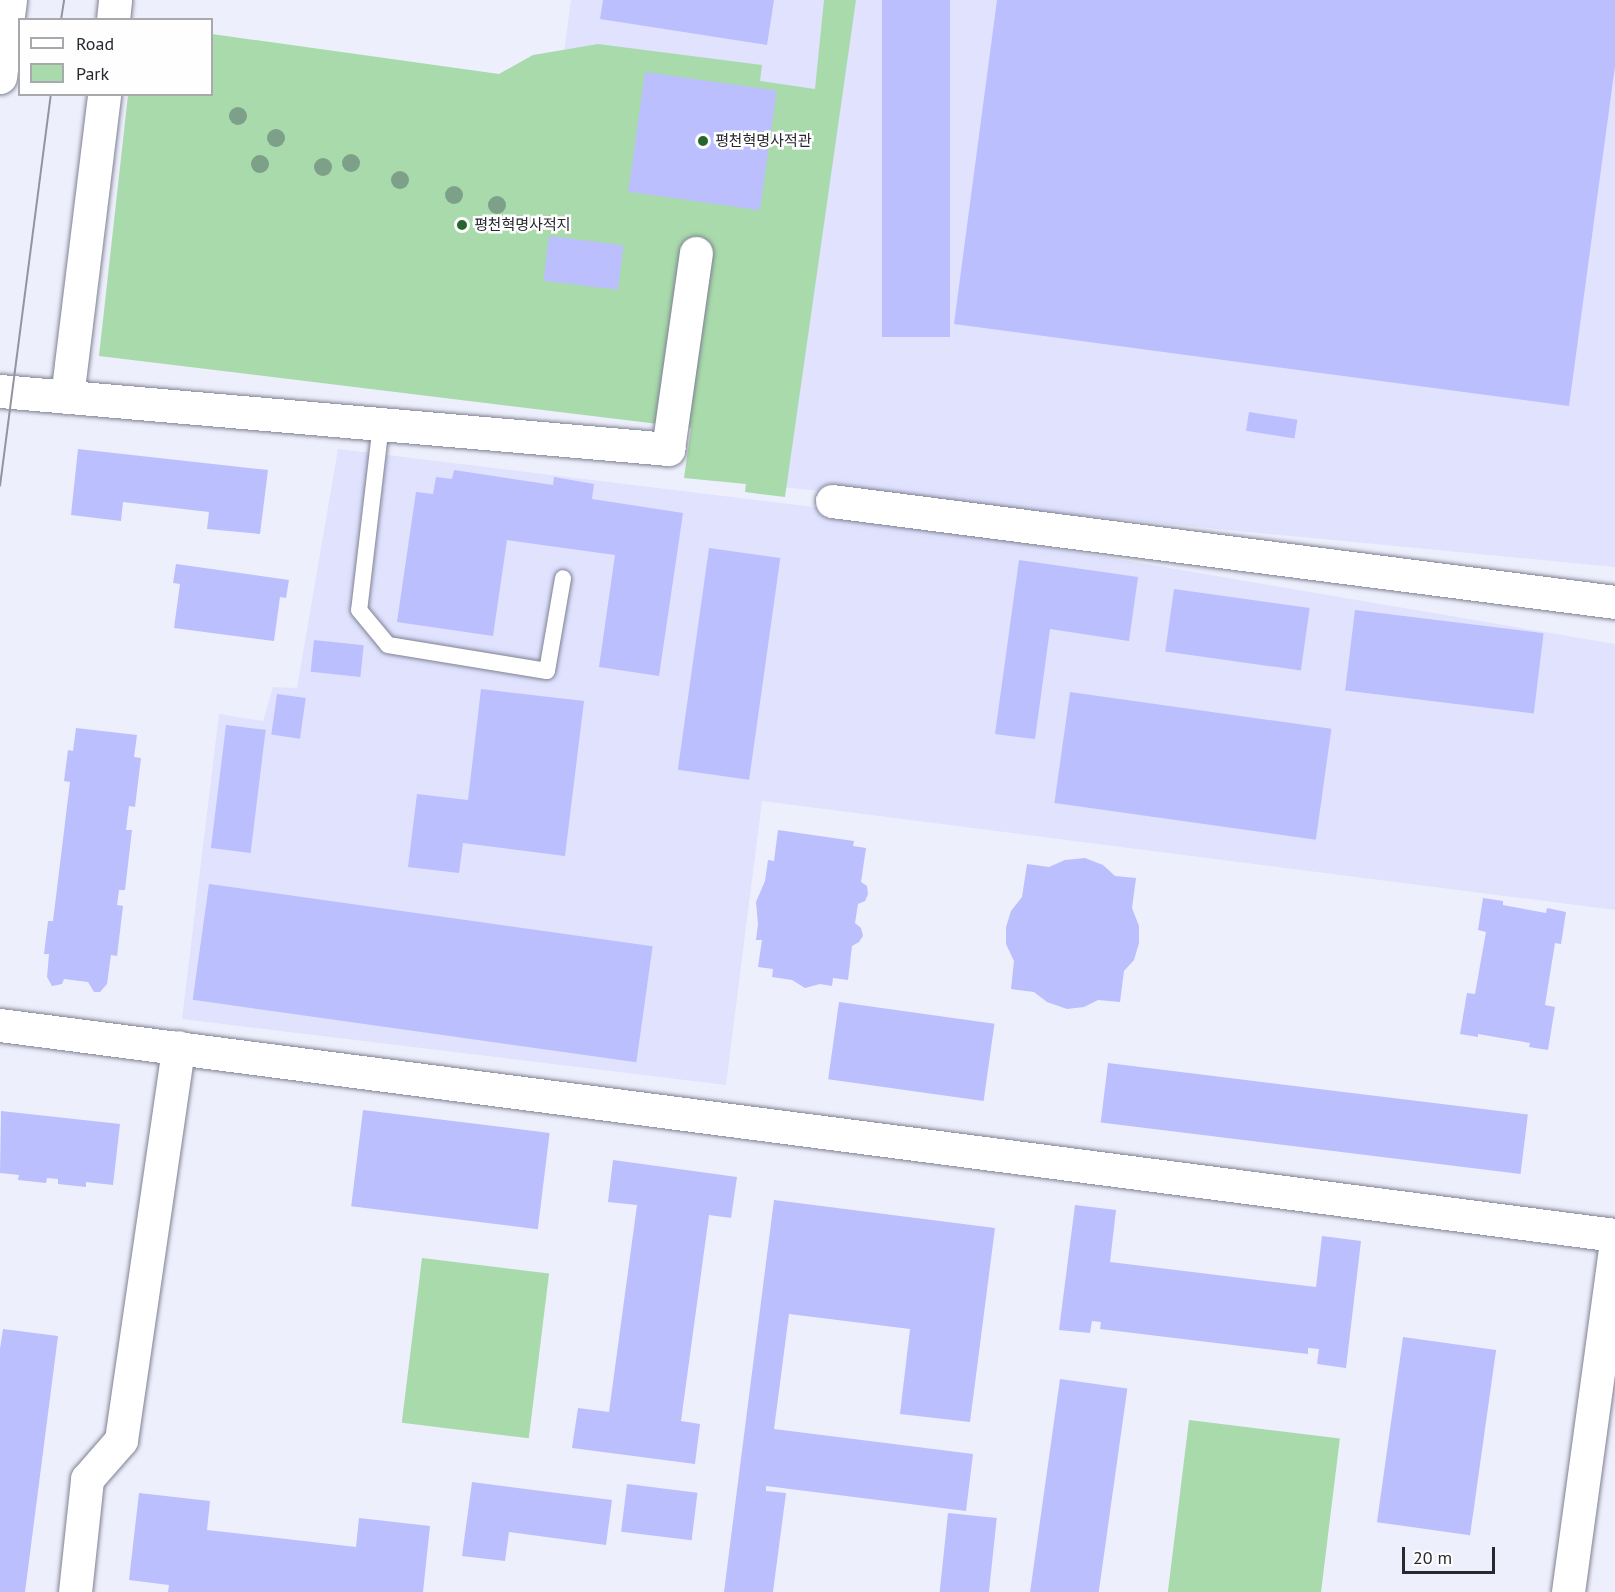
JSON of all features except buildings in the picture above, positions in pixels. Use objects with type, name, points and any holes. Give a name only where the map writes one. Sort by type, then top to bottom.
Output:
[{"type":"main road","points":[[0,77],[10,0]]},
{"type":"main road","points":[[113,18],[115,0]]},
{"type":"main road","points":[[67,397],[104,96]]},
{"type":"main road","points":[[0,391],[668,449],[696,253]]},
{"type":"main road","points":[[832,501],[1615,602]]},
{"type":"main road","points":[[0,1025],[1615,1235]]},
{"type":"main road","points":[[75,1592],[87,1479],[121,1440],[178,1047]]},
{"type":"main road","points":[[1568,1592],[1615,1248]]},
{"type":"lane","points":[[381,424],[359,610],[388,645],[547,671],[563,578]]},
{"type":"shaded area","points":[[571,0],[1615,0],[1615,567],[780,487],[560,83]]},
{"type":"shaded area","points":[[338,449],[806,506],[1615,644],[1615,910],[762,801],[726,1085],[182,1019],[219,714],[263,721],[273,687],[297,688]]},
{"type":"green space","name":"평천혁명사적지","points":[[824,0],[856,0],[785,497],[745,492],[746,484],[684,478],[691,428],[99,356],[128,96],[213,96],[213,34],[499,74],[533,55],[598,44],[762,65],[760,81],[815,89]]},
{"type":"green space","points":[[422,1258],[549,1274],[529,1438],[402,1423]]},
{"type":"green space","points":[[1189,1420],[1340,1439],[1321,1592],[1168,1592]]},
{"type":"tram line","points":[[61,18],[64,0]]},
{"type":"tram line","points":[[0,486],[51,96]]},
{"type":"place","name":"평천혁명사적관","points":[[703,141]]},
{"type":"place","name":"평천혁명사적지","points":[[462,225]]}]
